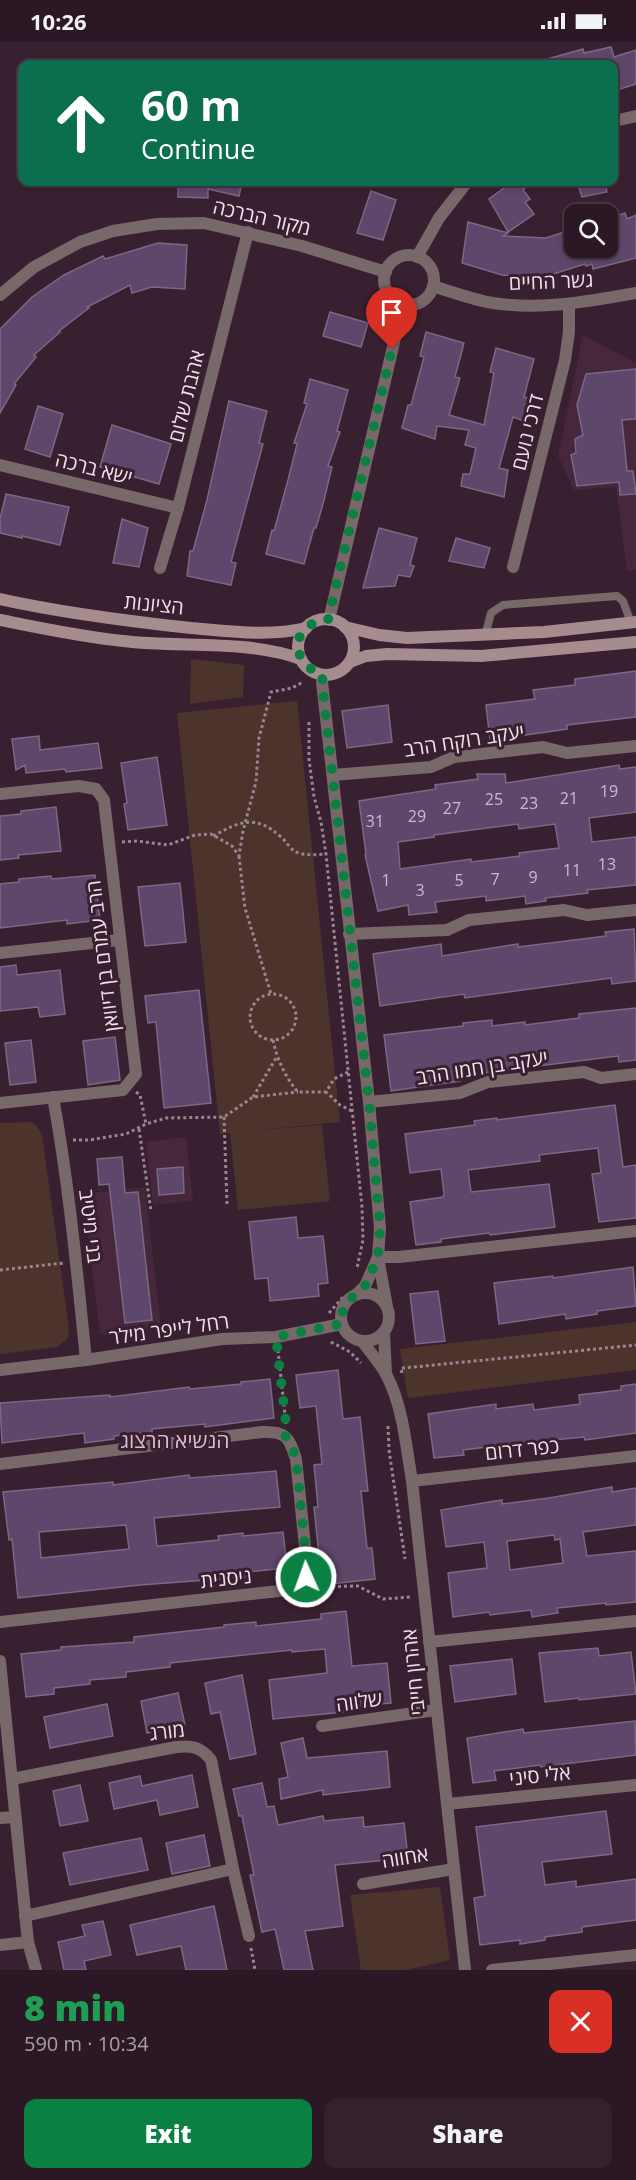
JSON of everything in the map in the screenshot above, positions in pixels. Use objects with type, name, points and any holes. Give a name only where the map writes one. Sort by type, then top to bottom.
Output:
[{"type":"street","points":[[618,120],[636,116]]},
{"type":"street","points":[[417,257],[439,218],[464,186]]},
{"type":"street","name":"מקור הברכה","points":[[0,296],[34,267],[80,242],[113,231],[157,224],[204,223],[248,232],[386,272]]},
{"type":"street","name":"אהבת שלום","points":[[160,568],[178,508],[248,232]]},
{"type":"street","points":[[408,255],[417,257],[428,264],[433,272],[432,291],[424,300],[413,305],[403,304],[392,299],[386,289],[384,278],[390,263],[397,258],[408,255]]},
{"type":"street","name":"גשר החיים","points":[[433,286],[488,302],[529,306],[569,304],[636,293]]},
{"type":"street","points":[[328,620],[403,304]]},
{"type":"street","name":"דרכי נועם","points":[[513,567],[565,360],[569,332],[569,304]]},
{"type":"street","name":"ישא ברכה","points":[[0,465],[178,508]]},
{"type":"street","name":"הציונות","points":[[0,599],[40,608],[126,621],[228,631],[270,634],[306,628]]},
{"type":"street","name":"הציונות","points":[[0,620],[123,641],[273,651],[301,659]]},
{"type":"street","points":[[345,627],[353,642],[350,662],[344,669],[333,674],[323,675],[312,671],[301,659],[299,643],[306,628],[312,623],[328,620],[379,636],[407,638],[485,636],[634,622]]},
{"type":"street","points":[[350,662],[366,656],[387,654],[427,657],[481,656],[636,642]]},
{"type":"street","points":[[323,675],[349,934],[369,1102],[380,1228],[378,1257],[389,1320],[384,1333],[374,1340],[362,1341],[349,1336],[342,1324],[342,1310],[351,1294],[365,1286],[378,1257]]},
{"type":"street","name":"יעקב רוקח הרב","points":[[333,775],[431,767],[454,757],[543,747],[567,753],[636,746]]},
{"type":"street","name":"הרב עמרם בן דיוואן","points":[[0,794],[80,786],[96,789],[104,800],[136,1074],[127,1085]]},
{"type":"street","points":[[349,934],[447,930],[469,920],[564,910],[587,915],[636,910]]},
{"type":"street","points":[[0,953],[119,940]]},
{"type":"street","name":"יעקב בן חמו הרב","points":[[369,1102],[460,1093],[488,1082],[584,1072],[601,1078],[636,1074]]},
{"type":"street","points":[[0,1103],[123,1090],[127,1085]]},
{"type":"street","name":"בני מיטיב","points":[[53,1097],[76,1262],[86,1360]]},
{"type":"street","points":[[378,1257],[399,1257],[636,1231]]},
{"type":"street","points":[[351,1294],[372,1294],[380,1297],[387,1307]]},
{"type":"street","name":"רחל לייפר מילר","points":[[0,1370],[86,1360],[222,1339],[276,1337],[342,1324]]},
{"type":"street","name":"אהרון חייבי","points":[[384,1333],[386,1374],[402,1422],[412,1480],[465,1970]]},
{"type":"street","name":"אהרון חייבי","points":[[362,1341],[386,1374]]},
{"type":"street","points":[[0,1464],[262,1432],[284,1434],[291,1444],[296,1459],[307,1566],[306,1577],[301,1586]]},
{"type":"street","name":"כפר דרום","points":[[412,1480],[636,1456]]},
{"type":"street","name":"ניסנית","points":[[0,1622],[288,1590],[301,1586]]},
{"type":"street","points":[[429,1642],[636,1622]]},
{"type":"street","points":[[0,1661],[28,1942],[36,1970]]},
{"type":"street","name":"שלווה","points":[[322,1726],[436,1710]]},
{"type":"street","name":"מורג","points":[[12,1779],[176,1747],[190,1745],[203,1749],[211,1760],[249,1936]]},
{"type":"street","name":"אלי סיני","points":[[447,1804],[636,1785]]},
{"type":"street","points":[[0,1818],[15,1817]]},
{"type":"street","points":[[26,1916],[233,1869]]},
{"type":"street","name":"אחווה","points":[[363,1884],[454,1869]]},
{"type":"street","points":[[0,1945],[28,1942]]},
{"type":"street","points":[[492,1970],[636,1955]]},
{"type":"lane","points":[[485,636],[491,613],[503,605],[617,596],[623,601],[634,622]]},
{"type":"path","points":[[271,994],[245,908],[239,856],[256,782],[259,738],[271,692],[292,688],[303,682]]},
{"type":"path","points":[[309,722],[309,759],[326,854],[362,1207],[363,1240],[355,1274]]},
{"type":"path","points":[[213,836],[229,827],[246,822],[258,822],[281,836],[293,850],[311,855],[326,854]]},
{"type":"path","points":[[108,843],[137,841],[168,845],[195,835],[213,836],[232,846],[239,856]]},
{"type":"path","points":[[271,994],[285,998],[294,1009],[296,1016],[292,1030],[287,1035],[273,1040],[258,1035],[250,1022],[250,1014],[257,1000],[271,994]]},
{"type":"path","points":[[273,1040],[276,1058],[298,1092]]},
{"type":"path","points":[[60,1137],[76,1141],[89,1140],[126,1134],[146,1124],[175,1117],[224,1117],[253,1097],[276,1058]]},
{"type":"path","points":[[327,1092],[334,1079],[348,1071]]},
{"type":"path","points":[[127,1085],[140,1095],[146,1124]]},
{"type":"path","points":[[253,1097],[298,1092],[327,1092],[340,1105],[352,1111]]},
{"type":"path","points":[[224,1117],[227,1204]]},
{"type":"path","points":[[139,1128],[151,1211]]},
{"type":"path","points":[[0,1270],[76,1262]]},
{"type":"path","points":[[327,1315],[351,1294]]},
{"type":"path","points":[[276,1337],[286,1424],[284,1434]]},
{"type":"path","points":[[330,1342],[350,1352],[363,1366]]},
{"type":"path","points":[[401,1368],[636,1345]]},
{"type":"path","points":[[387,1423],[406,1565]]},
{"type":"path","points":[[301,1586],[331,1588],[358,1586],[383,1599],[411,1597],[409,1586]]},
{"type":"path","points":[[249,1936],[255,1970]]},
{"type":"shaded area","points":[[583,335],[636,363],[636,570],[627,571],[616,487],[574,490],[558,456]]},
{"type":"shaded area","points":[[191,659],[244,665],[243,697],[190,704]]},
{"type":"shaded area","points":[[297,701],[340,1122],[251,1131],[322,1125],[330,1201],[238,1210],[230,1133],[220,1134],[177,713]]},
{"type":"shaded area","points":[[30,1122],[36,1125],[42,1135],[69,1329],[68,1338],[57,1347],[0,1354],[0,1123]]},
{"type":"shaded area","points":[[186,1137],[193,1201],[153,1205],[146,1142]]},
{"type":"shaded area","points":[[145,1187],[161,1328],[100,1335],[83,1194]]},
{"type":"shaded area","points":[[636,1322],[636,1370],[408,1398],[400,1349]]},
{"type":"shaded area","points":[[440,1887],[450,1960],[406,1970],[361,1970],[350,1895]]},
{"type":"building","points":[[611,47],[614,57],[636,50],[636,84],[618,90],[618,60],[544,60],[583,49],[584,53]]},
{"type":"building","points":[[178,186],[241,186],[239,196],[208,189],[208,198],[178,197]]},
{"type":"building","points":[[507,186],[527,186],[523,190],[530,199],[525,202],[534,214],[508,232],[489,199]]},
{"type":"building","points":[[578,186],[606,186],[607,192],[582,197]]},
{"type":"building","points":[[371,191],[396,200],[383,240],[357,233]]},
{"type":"building","points":[[625,213],[627,219],[636,215],[636,258],[593,269],[592,264],[586,266],[585,264],[541,278],[502,275],[462,263],[468,222],[508,233],[503,236],[546,238],[564,232],[564,258],[618,258],[618,215]]},
{"type":"building","points":[[158,243],[187,245],[185,289],[152,287],[132,293],[130,285],[87,307],[89,308],[59,331],[34,355],[36,357],[14,384],[16,385],[0,413],[0,329],[32,297],[64,275],[103,256],[105,259]]},
{"type":"building","points":[[330,312],[368,323],[361,347],[323,336]]},
{"type":"building","points":[[426,332],[464,343],[455,377],[460,378],[449,415],[484,425],[494,373],[490,372],[496,348],[534,359],[524,397],[529,398],[524,421],[513,417],[499,468],[508,470],[504,497],[461,486],[463,474],[470,474],[476,448],[465,445],[469,430],[437,426],[435,439],[402,428],[424,357],[420,356]]},
{"type":"building","points":[[636,369],[636,419],[622,420],[627,471],[633,471],[636,494],[620,495],[619,482],[577,486],[571,455],[576,453],[575,439],[583,435],[577,405],[586,374]]},
{"type":"building","points":[[310,379],[348,390],[337,431],[340,432],[328,466],[332,467],[323,504],[304,564],[266,554],[288,480],[297,444],[294,443],[307,404],[304,403]]},
{"type":"building","points":[[229,401],[267,411],[259,443],[263,444],[231,562],[236,563],[231,585],[187,576],[190,551],[193,551],[207,500]]},
{"type":"building","points":[[38,406],[63,414],[50,457],[25,449]]},
{"type":"building","points":[[112,425],[171,444],[159,484],[100,467]]},
{"type":"building","points":[[6,494],[69,507],[60,545],[0,533],[0,519]]},
{"type":"building","points":[[122,519],[148,528],[139,567],[113,563]]},
{"type":"building","points":[[379,528],[417,538],[410,565],[414,566],[410,577],[398,575],[395,586],[363,588]]},
{"type":"building","points":[[456,538],[490,548],[484,568],[449,561]]},
{"type":"building","points":[[636,671],[636,717],[567,725],[567,729],[490,740],[486,705],[535,699],[533,690],[575,685],[575,679]]},
{"type":"building","points":[[388,705],[392,742],[347,748],[342,711]]},
{"type":"building","points":[[39,736],[40,750],[98,743],[102,768],[26,773],[25,765],[16,770],[12,739]]},
{"type":"building","points":[[157,757],[167,825],[128,830],[124,804],[127,803],[121,763]]},
{"type":"building","points":[[619,765],[620,769],[636,767],[636,812],[589,818],[592,842],[636,837],[636,885],[587,890],[588,893],[545,898],[546,901],[526,904],[525,896],[486,901],[486,896],[435,902],[437,912],[409,915],[408,905],[378,911],[365,855],[359,801],[436,789],[435,785],[478,779],[477,774],[505,774],[506,783]],"holes":[[[518,824],[519,829],[555,824],[559,848],[519,853],[520,856],[471,862],[471,859],[400,869],[398,842]]]},
{"type":"building","points":[[56,807],[61,851],[18,855],[19,858],[0,860],[0,816]]},
{"type":"building","points":[[95,875],[100,920],[67,924],[67,920],[0,928],[0,884],[19,882],[19,879]]},
{"type":"building","points":[[180,883],[186,942],[145,946],[138,887]]},
{"type":"building","points":[[634,929],[636,981],[612,984],[611,978],[465,998],[464,994],[380,1006],[373,954],[441,944],[442,956],[518,944],[518,947],[606,936],[605,932]]},
{"type":"building","points":[[16,965],[17,975],[60,970],[65,1014],[40,1017],[38,1007],[0,1011],[0,967]]},
{"type":"building","points":[[199,990],[211,1103],[164,1108],[156,1022],[148,1023],[145,996]]},
{"type":"building","points":[[636,1008],[636,1060],[619,1062],[618,1056],[498,1071],[460,1076],[460,1081],[391,1091],[384,1035],[463,1026],[463,1023],[492,1020],[492,1026],[525,1022],[525,1025],[579,1018],[579,1014]]},
{"type":"building","points":[[115,1037],[120,1080],[88,1085],[83,1041]]},
{"type":"building","points":[[31,1040],[36,1082],[10,1085],[5,1043]]},
{"type":"building","points":[[615,1105],[623,1167],[636,1165],[636,1218],[599,1222],[592,1174],[601,1173],[598,1148],[539,1155],[540,1161],[468,1170],[471,1192],[549,1184],[555,1227],[441,1239],[441,1242],[416,1245],[410,1202],[443,1197],[444,1194],[441,1169],[410,1173],[405,1134],[475,1125],[474,1121]]},
{"type":"building","points":[[122,1157],[125,1193],[138,1192],[152,1320],[125,1323],[109,1184],[99,1185],[97,1159]]},
{"type":"building","points":[[183,1167],[184,1193],[159,1195],[157,1169]]},
{"type":"building","points":[[296,1217],[298,1238],[323,1236],[328,1283],[318,1284],[319,1296],[270,1301],[268,1278],[255,1279],[249,1222]]},
{"type":"building","points":[[633,1267],[636,1306],[597,1311],[597,1314],[566,1319],[565,1314],[499,1324],[494,1283]]},
{"type":"building","points":[[438,1291],[445,1341],[416,1344],[410,1294]]},
{"type":"building","points":[[338,1370],[343,1419],[360,1417],[368,1491],[361,1491],[367,1548],[372,1548],[375,1579],[322,1585],[314,1507],[318,1507],[314,1465],[322,1464],[316,1406],[300,1408],[296,1375]]},
{"type":"building","points":[[270,1379],[274,1418],[205,1427],[205,1424],[152,1429],[152,1432],[114,1436],[114,1439],[85,1443],[84,1433],[2,1443],[0,1403],[110,1395],[110,1397]]},
{"type":"building","points":[[636,1384],[636,1433],[585,1440],[584,1437],[511,1444],[463,1450],[464,1455],[434,1458],[428,1414],[496,1404],[496,1409],[533,1404],[534,1410],[580,1404],[579,1395],[621,1390],[621,1386]]},
{"type":"building","points":[[276,1471],[280,1507],[154,1518],[157,1546],[219,1540],[218,1536],[243,1533],[243,1536],[283,1532],[287,1568],[247,1572],[247,1577],[140,1585],[18,1598],[12,1539],[9,1540],[3,1492],[113,1482],[113,1485],[189,1475],[190,1478]],"holes":[[[126,1525],[129,1549],[41,1558],[39,1532]]]},
{"type":"building","points":[[612,1487],[612,1492],[636,1488],[636,1525],[583,1532],[587,1556],[636,1551],[636,1602],[557,1608],[558,1613],[532,1617],[531,1610],[453,1617],[448,1573],[487,1568],[484,1542],[446,1547],[441,1510],[502,1500],[502,1504]],"holes":[[[554,1535],[555,1540],[560,1539],[563,1563],[510,1570],[507,1541]]]},
{"type":"building","points":[[346,1611],[352,1666],[387,1663],[391,1703],[343,1707],[344,1712],[273,1719],[269,1680],[327,1673],[325,1649],[292,1652],[292,1650],[170,1663],[170,1667],[126,1672],[126,1677],[90,1680],[90,1684],[54,1688],[54,1694],[26,1697],[21,1654],[61,1650],[61,1647],[134,1642],[134,1637],[224,1627],[224,1625],[256,1622],[256,1626],[321,1619],[321,1614]]},
{"type":"building","points":[[598,1648],[599,1656],[631,1652],[636,1694],[545,1702],[539,1653]]},
{"type":"building","points":[[512,1659],[516,1694],[455,1702],[450,1666]]},
{"type":"building","points":[[242,1675],[256,1754],[230,1759],[220,1712],[211,1714],[205,1683]]},
{"type":"building","points":[[178,1693],[185,1725],[147,1733],[141,1701]]},
{"type":"building","points":[[107,1704],[113,1736],[50,1748],[44,1717]]},
{"type":"building","points":[[635,1721],[636,1755],[494,1771],[496,1780],[473,1783],[467,1738],[523,1729],[524,1733]]},
{"type":"building","points":[[303,1738],[307,1758],[387,1751],[390,1787],[323,1795],[323,1790],[281,1799],[279,1779],[288,1777],[281,1743]]},
{"type":"building","points":[[192,1775],[198,1807],[160,1815],[157,1800],[114,1809],[109,1783],[140,1776],[142,1786]]},
{"type":"building","points":[[262,1783],[267,1807],[274,1806],[278,1825],[323,1816],[324,1821],[363,1817],[364,1827],[404,1823],[408,1858],[335,1865],[343,1926],[305,1931],[313,1970],[284,1970],[275,1929],[262,1932],[250,1875],[254,1875],[242,1816],[239,1816],[233,1789]]},
{"type":"building","points":[[80,1785],[88,1821],[60,1826],[53,1791]]},
{"type":"building","points":[[606,1811],[612,1854],[542,1862],[545,1885],[576,1881],[576,1887],[636,1879],[636,1920],[582,1927],[582,1932],[545,1937],[545,1940],[520,1944],[520,1940],[480,1945],[474,1898],[485,1896],[476,1827]]},
{"type":"building","points":[[204,1835],[210,1866],[172,1874],[166,1843]]},
{"type":"building","points":[[141,1838],[148,1870],[70,1885],[63,1853]]},
{"type":"building","points":[[214,1906],[227,1970],[186,1970],[181,1946],[137,1955],[130,1925]]},
{"type":"building","points":[[103,1921],[111,1955],[84,1961],[86,1970],[64,1970],[58,1942],[85,1936],[82,1925]]},
{"type":"district","name":"הנשיא הרצוג","points":[[175,1440]]},
{"type":"route","points":[[306,1577],[307,1566],[296,1459],[291,1444],[284,1434],[286,1424],[276,1337],[342,1324],[342,1310],[345,1304],[365,1286],[378,1257],[380,1228],[369,1102],[349,934],[323,675],[306,666],[301,659],[299,643],[301,635],[312,623],[328,620],[392,349]]}]
